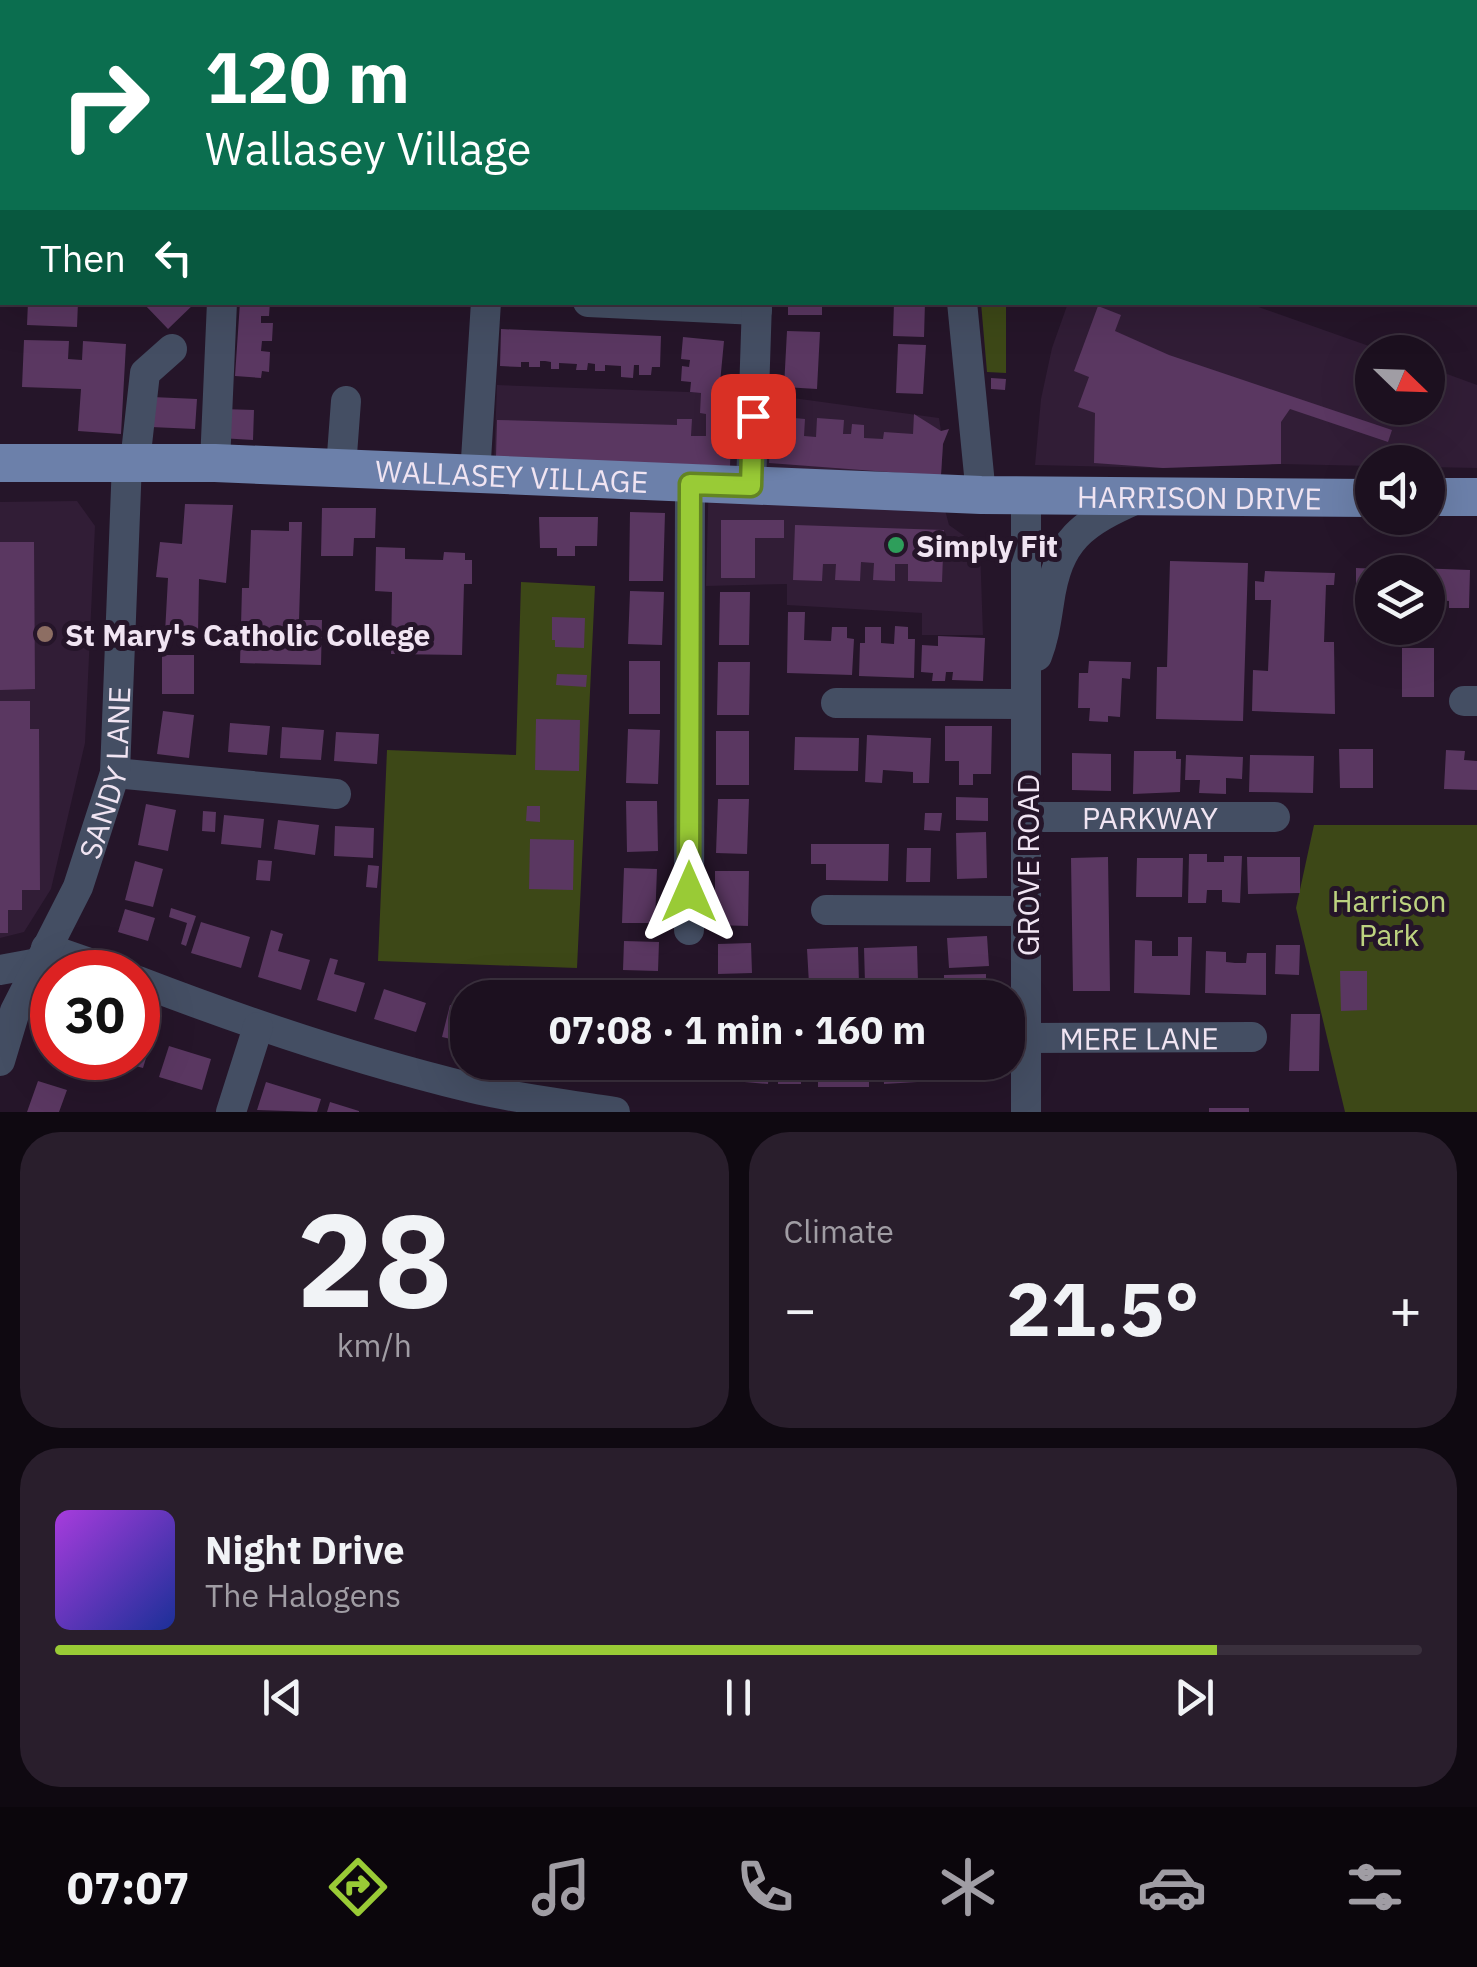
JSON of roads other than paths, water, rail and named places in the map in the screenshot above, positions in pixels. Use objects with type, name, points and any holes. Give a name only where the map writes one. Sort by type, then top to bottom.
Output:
[{"type":"main road","name":"WALLASEY VILLAGE","points":[[0,463],[215,463],[1026,495]]},
{"type":"main road","name":"HARRISON DRIVE","points":[[1026,495],[1355,498]]},
{"type":"main road","points":[[1445,497],[1477,497]]},
{"type":"street","points":[[215,463],[222,305]]},
{"type":"street","points":[[474,475],[486,305]]},
{"type":"street","points":[[715,305],[757,306],[751,486]]},
{"type":"street","points":[[962,305],[982,495]]},
{"type":"street","name":"SANDY LANE","points":[[45,950],[78,886],[115,773],[131,462],[144,373],[172,349]]},
{"type":"street","points":[[341,468],[346,401]]},
{"type":"street","points":[[689,930],[690,484]]},
{"type":"street","name":"GROVE ROAD","points":[[1026,495],[1026,1112]]},
{"type":"street","name":"GROVE ROAD","points":[[1027,691],[1044,639],[1049,599],[1063,549],[1087,523],[1141,498]]},
{"type":"street","points":[[836,703],[1027,691]]},
{"type":"street","points":[[115,773],[336,794]]},
{"type":"street","name":"PARKWAY","points":[[1028,817],[1275,817]]},
{"type":"street","points":[[826,910],[1027,911]]},
{"type":"street","points":[[0,970],[30,960]]},
{"type":"street","name":"SANDY LANE","points":[[0,1061],[15,1011],[30,980]]},
{"type":"street","points":[[160,989],[474,1100],[615,1112]]},
{"type":"street","points":[[230,1112],[258,1027]]},
{"type":"street","name":"MERE LANE","points":[[1027,1038],[1252,1038]]},
{"type":"place","name":"Simply Fit","points":[[896,545]]},
{"type":"place","name":"St Mary's Catholic College","points":[[45,634]]},
{"type":"park label","name":"Harrison Park","points":[[1389,917]]}]
